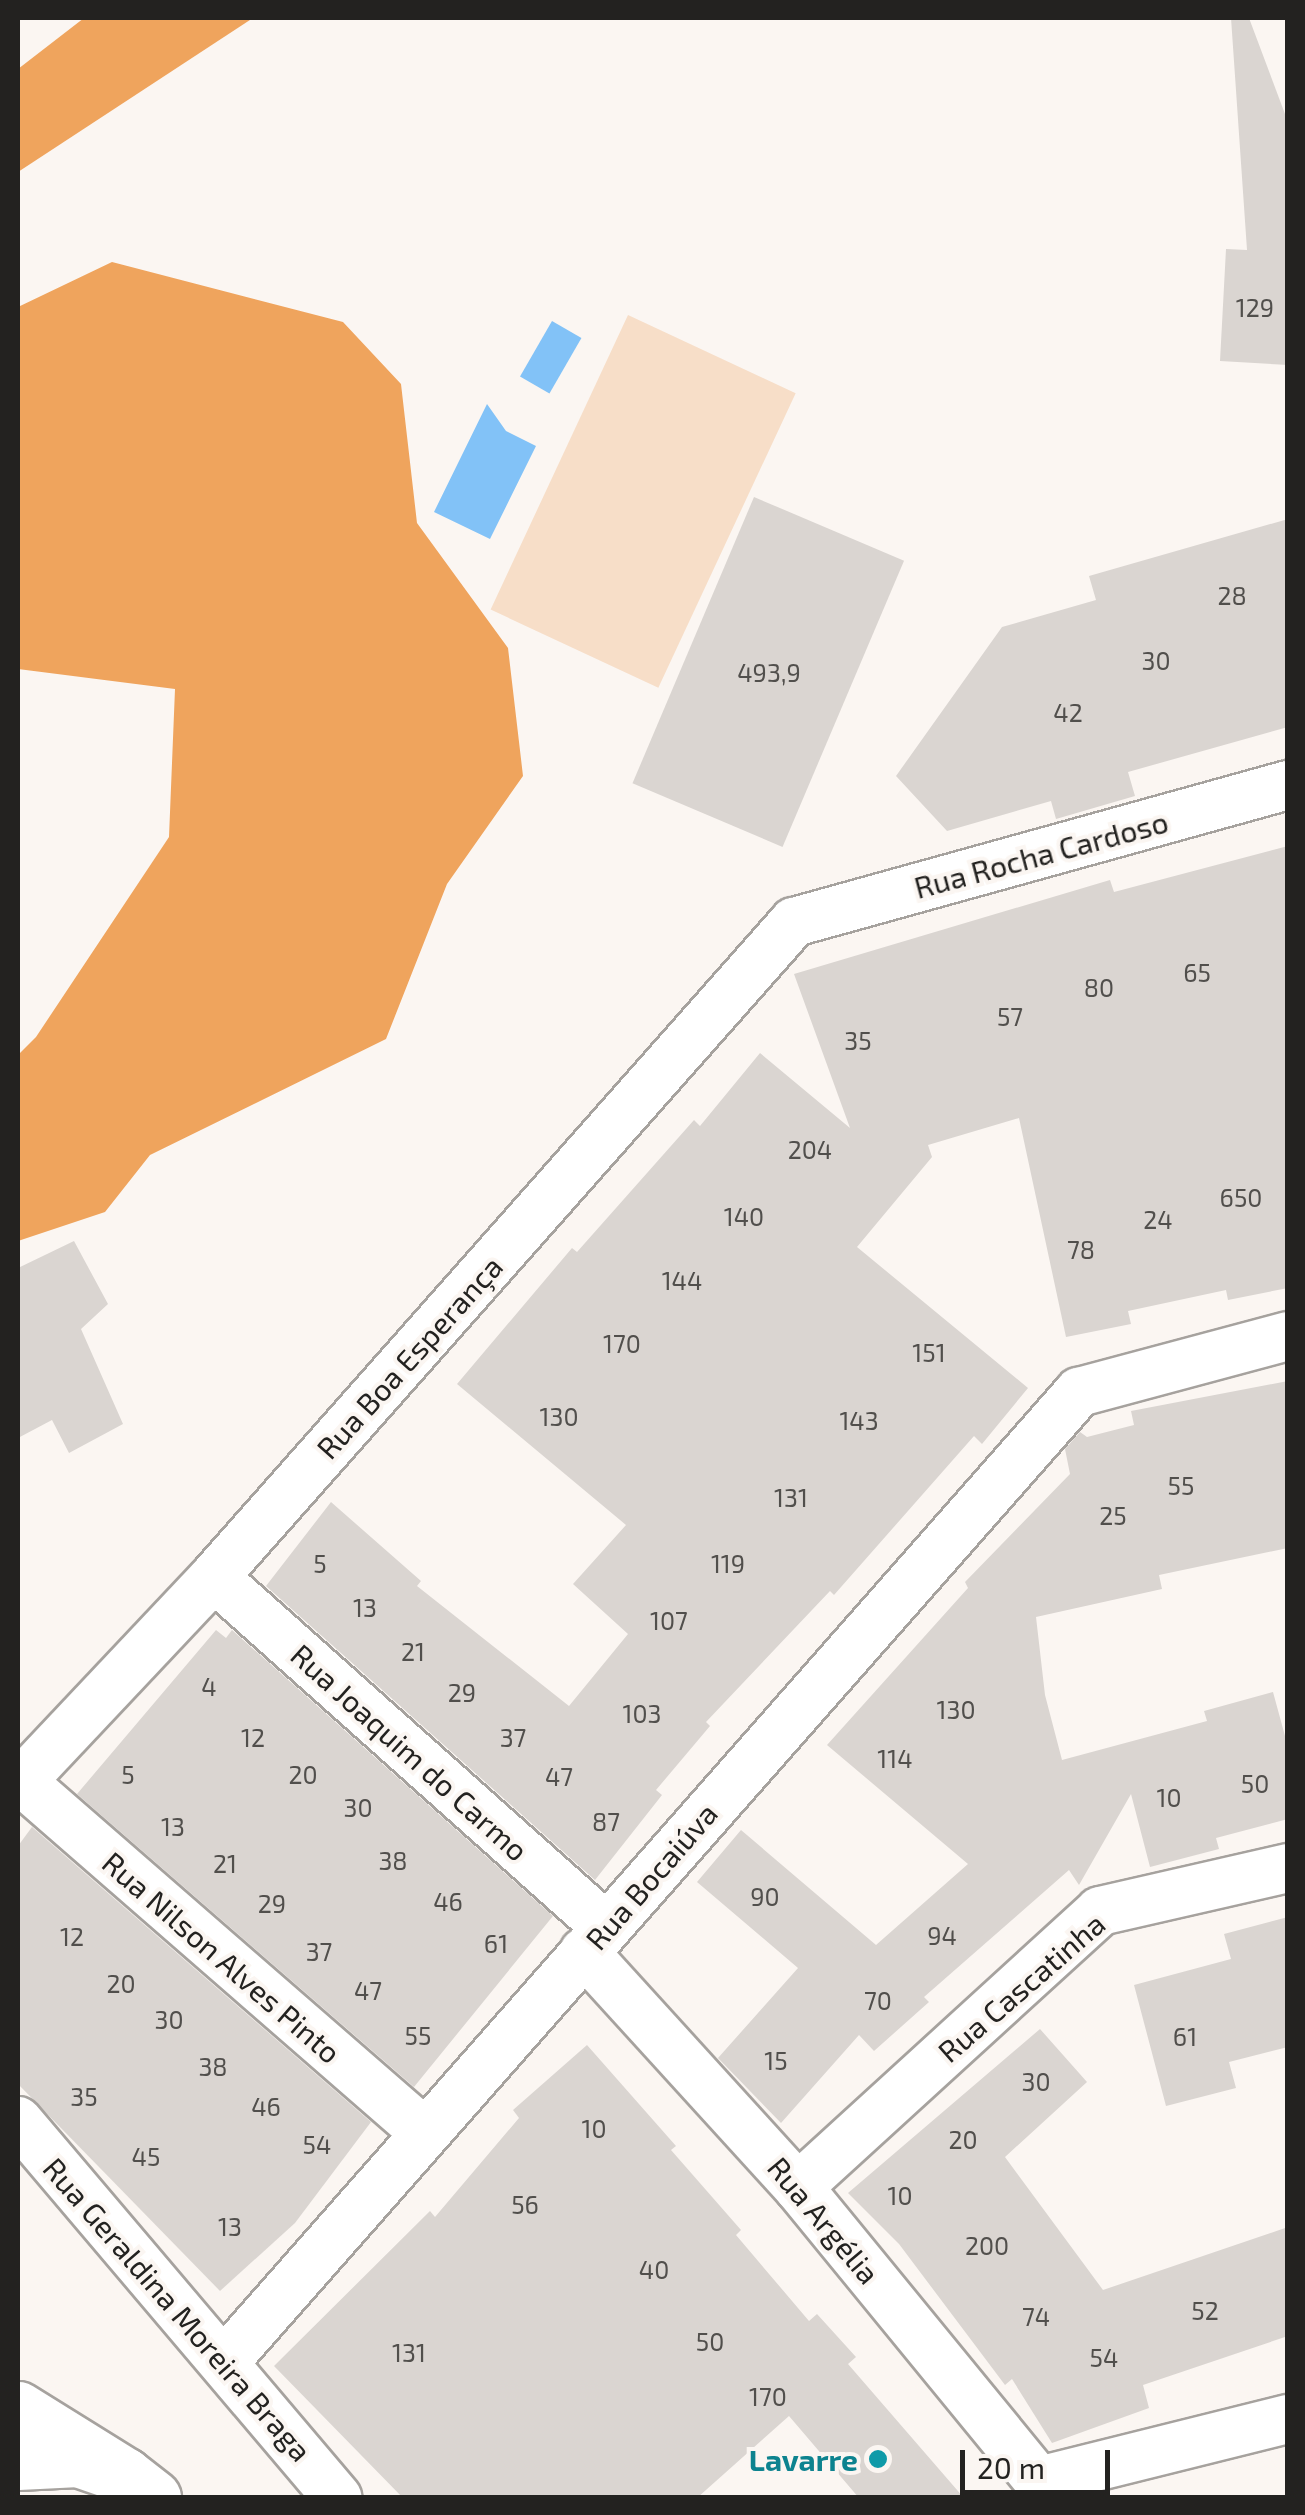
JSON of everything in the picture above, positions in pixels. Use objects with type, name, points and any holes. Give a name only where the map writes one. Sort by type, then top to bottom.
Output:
[{"type":"main road","points":[[18,2410],[138,2486]]},
{"type":"main road","points":[[18,2462],[78,2459],[138,2486]]},
{"type":"street","name":"Rua Rocha Cardoso","points":[[794,922],[1288,785]]},
{"type":"street","name":"Rua Boa Esperança","points":[[19,1783],[214,1577],[794,922]]},
{"type":"street","name":"Rua Bocaiúva","points":[[225,2361],[1078,1392],[1288,1336]]},
{"type":"street","name":"Rua Joaquim do Carmo","points":[[214,1577],[595,1939]]},
{"type":"street","name":"Rua Nilson Alves Pinto","points":[[19,1783],[424,2132]]},
{"type":"street","name":"Rua Cascatinha","points":[[798,2187],[1100,1911],[1288,1868]]},
{"type":"street","name":"Rua Argélia","points":[[595,1939],[1046,2489]]},
{"type":"street","name":"Rua Geraldina Moreira Braga","points":[[18,2122],[338,2498]]},
{"type":"street","points":[[1046,2489],[1288,2419]]},
{"type":"shaded area","points":[[84,18],[253,18],[18,172],[18,69]]},
{"type":"shaded area","points":[[112,262],[343,322],[401,384],[417,523],[508,648],[523,776],[447,884],[386,1039],[150,1155],[105,1212],[18,1241],[18,1055],[36,1037],[169,837],[175,689],[18,669],[18,307]]},
{"type":"shaded area","points":[[628,315],[796,393],[658,688],[491,610]]},
{"type":"water","points":[[552,321],[581,338],[549,393],[520,376]]},
{"type":"water","points":[[487,404],[506,431],[536,446],[490,539],[434,512]]},
{"type":"building","points":[[1231,18],[1249,18],[1288,122],[1288,365],[1220,361],[1226,249],[1247,250]]},
{"type":"building","points":[[754,497],[904,561],[783,847],[632,783]]},
{"type":"building","points":[[1288,519],[1288,727],[1128,772],[1135,796],[1056,819],[1051,801],[947,831],[896,776],[1002,627],[1096,600],[1089,576]]},
{"type":"building","points":[[1288,846],[1288,1288],[1228,1300],[1226,1290],[1128,1311],[1131,1324],[1066,1337],[1019,1118],[928,1145],[932,1157],[857,1247],[1028,1388],[982,1444],[974,1436],[834,1595],[830,1591],[706,1722],[710,1726],[656,1790],[662,1795],[595,1880],[266,1586],[331,1502],[421,1581],[417,1586],[569,1706],[628,1634],[573,1584],[626,1525],[457,1384],[572,1248],[577,1252],[694,1120],[700,1126],[760,1053],[850,1128],[794,974],[1110,880],[1114,892]]},
{"type":"building","points":[[74,1241],[108,1304],[81,1329],[123,1424],[69,1453],[52,1420],[18,1438],[18,1268]]},
{"type":"building","points":[[1288,1381],[1288,1548],[1159,1575],[1162,1589],[1036,1617],[1045,1695],[1062,1760],[1207,1721],[1204,1711],[1273,1692],[1288,1747],[1288,1819],[1216,1838],[1219,1849],[1150,1867],[1131,1794],[1079,1885],[1069,1870],[924,1997],[929,2002],[874,2051],[859,2035],[781,2123],[718,2058],[798,1968],[697,1882],[741,1830],[876,1945],[968,1864],[827,1745],[968,1588],[965,1582],[1070,1474],[1065,1449],[1080,1432],[1087,1437],[1134,1425],[1131,1411]]},
{"type":"building","points":[[216,1630],[226,1638],[232,1630],[553,1916],[414,2087],[77,1794]]},
{"type":"building","points":[[32,1827],[371,2122],[295,2223],[220,2291],[18,2084],[18,1846]]},
{"type":"building","points":[[1288,1917],[1288,2047],[1229,2062],[1236,2088],[1166,2106],[1134,1985],[1231,1959],[1224,1934]]},
{"type":"building","points":[[1040,2029],[1087,2082],[1005,2157],[1103,2290],[1288,2227],[1288,2336],[1143,2385],[1149,2408],[1052,2443],[1012,2379],[1005,2385],[899,2244],[848,2193]]},
{"type":"building","points":[[587,2045],[676,2146],[671,2150],[741,2230],[736,2235],[809,2321],[817,2314],[856,2357],[848,2364],[964,2498],[859,2498],[789,2416],[697,2498],[403,2498],[274,2366],[430,2211],[435,2217],[519,2118],[513,2110]]},
{"type":"place","name":"Lavarre","points":[[878,2459]]}]
